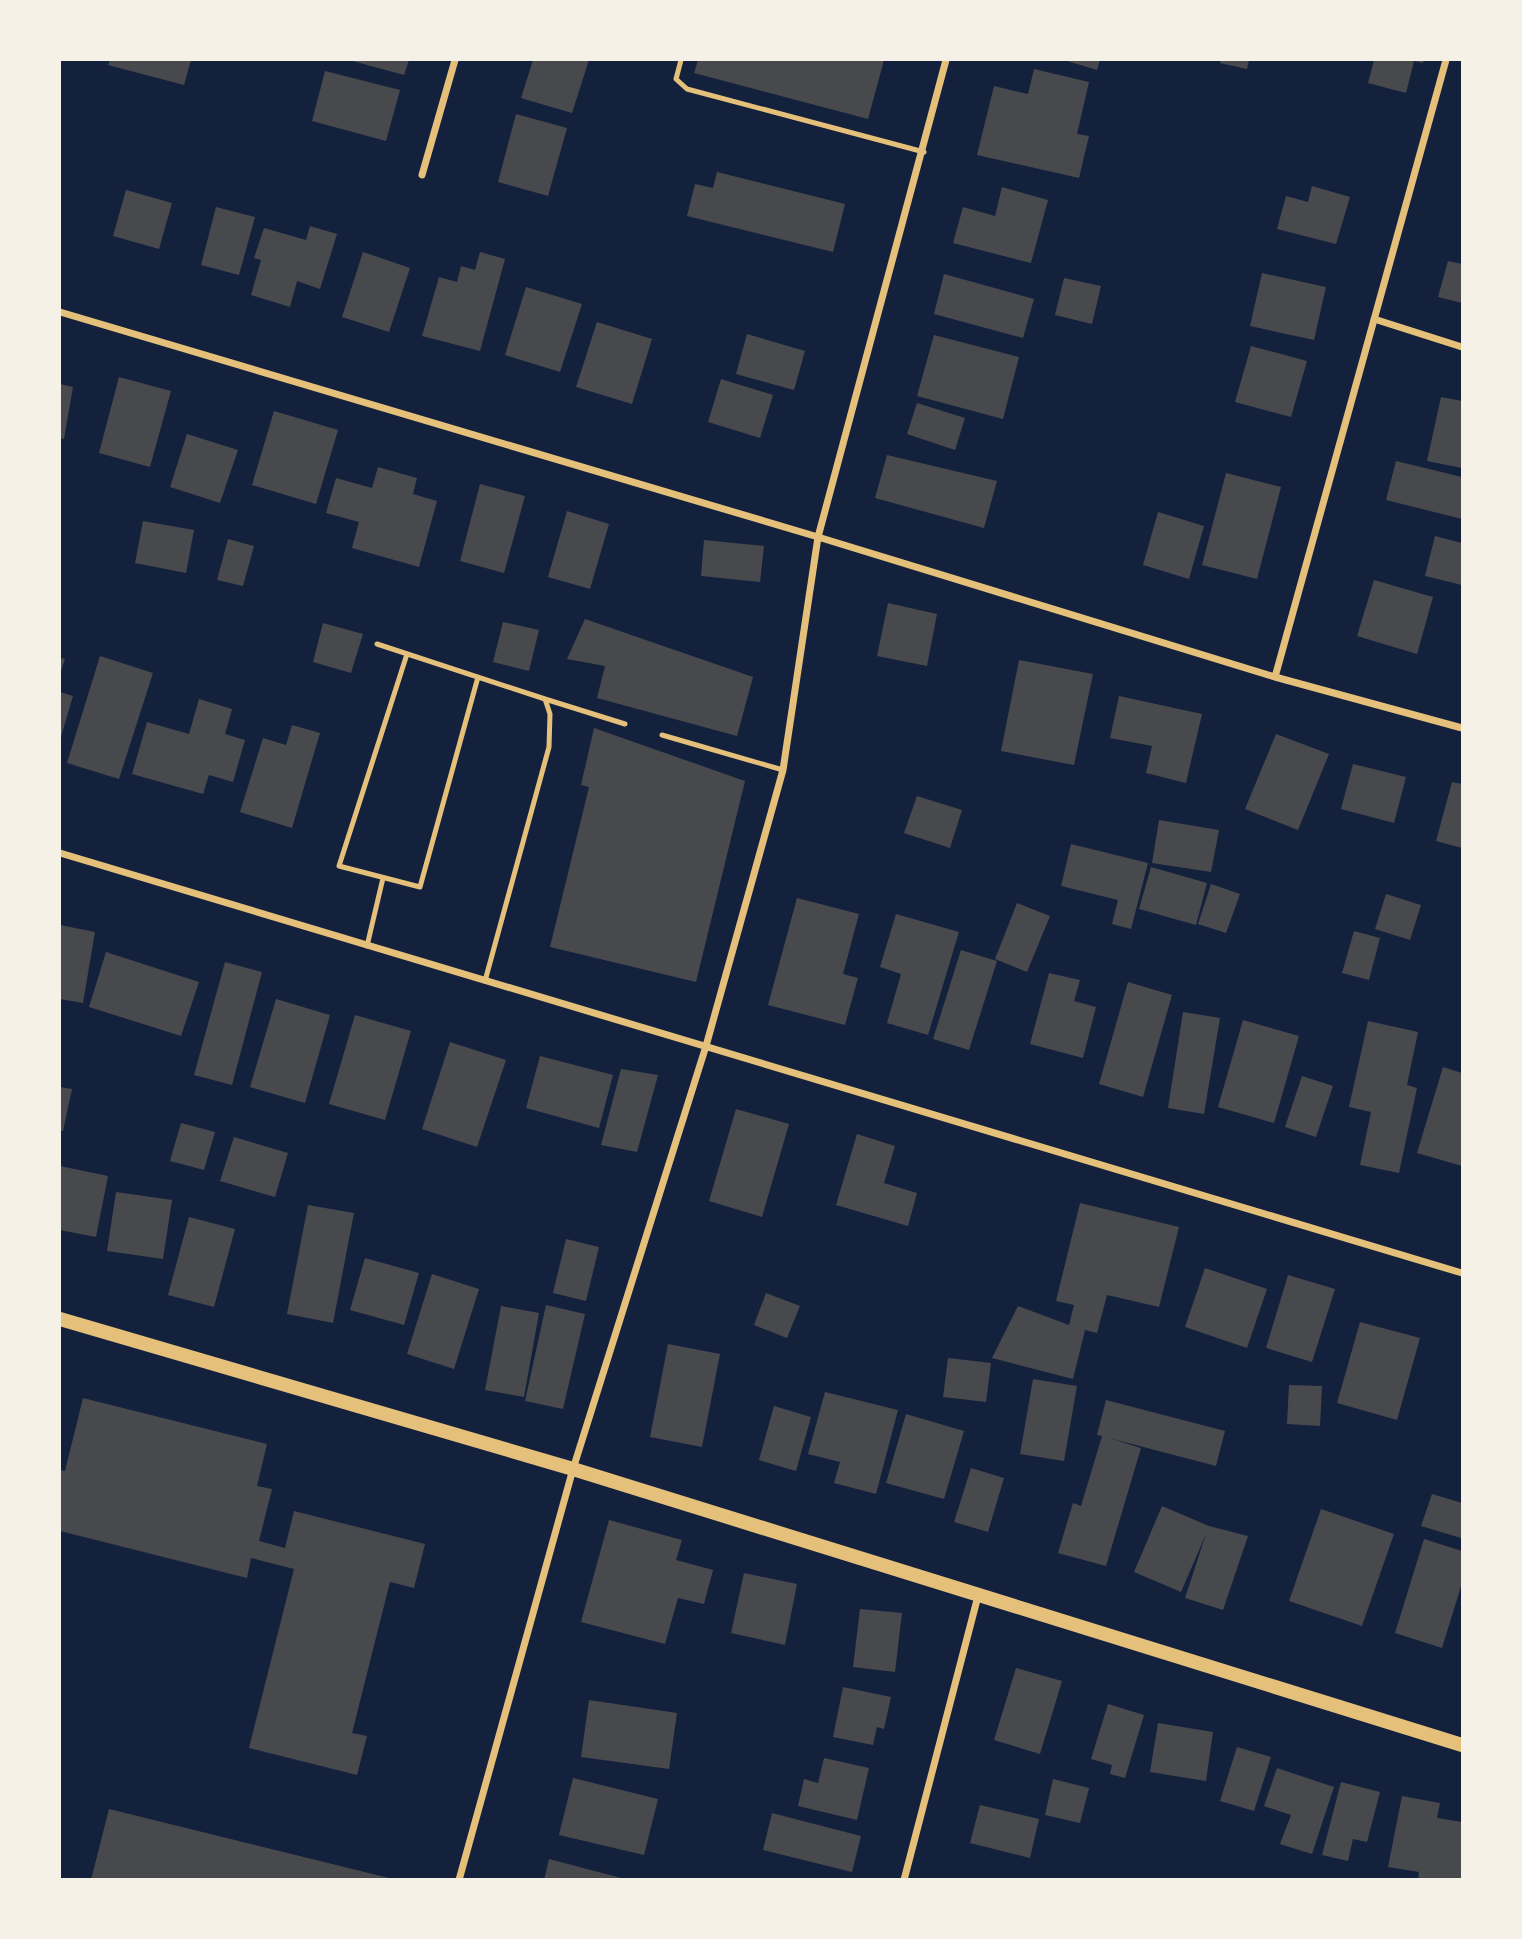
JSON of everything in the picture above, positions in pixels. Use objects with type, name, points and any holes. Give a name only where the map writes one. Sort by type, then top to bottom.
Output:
[{"type":"main road","points":[[60,1319],[573,1469],[1462,1745]]},
{"type":"street","points":[[422,174],[455,60]]},
{"type":"street","points":[[459,1880],[573,1469],[706,1046],[783,770],[818,537],[947,60]]},
{"type":"street","points":[[1275,677],[1446,60]]},
{"type":"street","points":[[60,312],[818,537],[1275,677],[1462,728]]},
{"type":"street","points":[[1374,319],[1462,347]]},
{"type":"street","points":[[60,853],[1462,1273]]},
{"type":"street","points":[[904,1880],[978,1596]]},
{"type":"lane","points":[[681,60],[676,79],[687,89],[924,152]]},
{"type":"lane","points":[[377,644],[625,724]]},
{"type":"lane","points":[[407,654],[339,866],[420,887],[478,677]]},
{"type":"lane","points":[[485,981],[549,747],[550,713],[545,699]]},
{"type":"lane","points":[[662,735],[783,770]]},
{"type":"lane","points":[[367,946],[383,878]]},
{"type":"building","points":[[110,60],[191,60],[184,85],[108,65]]},
{"type":"building","points":[[349,60],[409,60],[404,75]]},
{"type":"building","points":[[533,60],[589,60],[572,113],[521,98]]},
{"type":"building","points":[[698,60],[884,60],[868,119],[694,73]]},
{"type":"building","points":[[1064,60],[1100,60],[1097,70]]},
{"type":"building","points":[[1221,60],[1249,60],[1247,69],[1220,63]]},
{"type":"building","points":[[1374,60],[1424,60],[1423,63],[1414,61],[1406,93],[1368,83]]},
{"type":"building","points":[[1034,69],[1089,82],[1077,134],[1089,136],[1079,178],[977,155],[994,86],[1028,94]]},
{"type":"building","points":[[325,71],[400,90],[386,141],[312,121]]},
{"type":"building","points":[[516,114],[567,128],[548,196],[498,182]]},
{"type":"building","points":[[717,172],[845,204],[833,252],[687,216],[695,184],[713,188]]},
{"type":"building","points":[[1312,186],[1350,197],[1336,244],[1277,229],[1286,196],[1308,202]]},
{"type":"building","points":[[1002,187],[1048,200],[1031,263],[953,243],[963,207],[995,216]]},
{"type":"building","points":[[126,190],[172,203],[159,249],[113,236]]},
{"type":"building","points":[[216,207],[255,217],[239,275],[201,265]]},
{"type":"building","points":[[310,226],[337,234],[320,289],[297,281],[290,307],[251,295],[261,260],[254,258],[264,228],[306,240]]},
{"type":"building","points":[[363,252],[410,268],[389,332],[342,317]]},
{"type":"building","points":[[480,252],[505,259],[480,351],[422,336],[439,277],[457,282],[461,266],[475,270]]},
{"type":"building","points":[[1448,261],[1462,264],[1462,303],[1438,297]]},
{"type":"building","points":[[1262,273],[1326,287],[1314,340],[1250,326]]},
{"type":"building","points":[[944,274],[1034,299],[1023,338],[934,314]]},
{"type":"building","points":[[1064,278],[1101,286],[1092,324],[1055,315]]},
{"type":"building","points":[[526,287],[582,304],[560,372],[505,355]]},
{"type":"building","points":[[597,322],[652,339],[632,404],[576,387]]},
{"type":"building","points":[[747,334],[805,351],[794,390],[736,374]]},
{"type":"building","points":[[934,335],[1019,357],[1003,419],[917,396]]},
{"type":"building","points":[[1251,346],[1307,361],[1291,417],[1235,402]]},
{"type":"building","points":[[119,377],[171,391],[150,467],[99,453]]},
{"type":"building","points":[[721,379],[773,395],[760,438],[708,422]]},
{"type":"building","points":[[60,384],[73,387],[64,439],[60,438]]},
{"type":"building","points":[[1441,397],[1462,401],[1462,468],[1427,461]]},
{"type":"building","points":[[917,403],[965,418],[955,450],[907,434]]},
{"type":"building","points":[[274,411],[338,430],[316,504],[252,485]]},
{"type":"building","points":[[187,434],[238,450],[220,503],[170,487]]},
{"type":"building","points":[[887,455],[997,481],[984,528],[875,498]]},
{"type":"building","points":[[1396,461],[1462,477],[1462,519],[1386,500]]},
{"type":"building","points":[[378,467],[417,478],[413,494],[437,501],[419,567],[352,548],[359,522],[326,513],[336,478],[372,488]]},
{"type":"building","points":[[1226,473],[1281,487],[1257,579],[1202,565]]},
{"type":"building","points":[[480,484],[525,496],[504,573],[460,561]]},
{"type":"building","points":[[567,511],[609,524],[590,589],[548,577]]},
{"type":"building","points":[[1158,512],[1204,526],[1189,579],[1143,565]]},
{"type":"building","points":[[143,521],[194,530],[186,573],[135,563]]},
{"type":"building","points":[[1435,536],[1462,543],[1462,585],[1425,576]]},
{"type":"building","points":[[228,539],[254,546],[243,586],[217,580]]},
{"type":"building","points":[[704,540],[764,546],[760,582],[701,576]]},
{"type":"building","points":[[1374,580],[1433,597],[1417,654],[1357,636]]},
{"type":"building","points":[[888,603],[937,614],[927,666],[877,656]]},
{"type":"building","points":[[585,619],[753,677],[737,736],[597,698],[605,666],[567,659]]},
{"type":"building","points":[[503,622],[539,630],[529,671],[493,662]]},
{"type":"building","points":[[323,623],[363,634],[351,673],[313,662]]},
{"type":"building","points":[[100,656],[153,673],[119,779],[67,763]]},
{"type":"building","points":[[60,658],[65,659],[60,674]]},
{"type":"building","points":[[1019,660],[1093,674],[1074,765],[1001,751]]},
{"type":"building","points":[[60,692],[73,696],[60,740]]},
{"type":"building","points":[[1119,696],[1202,714],[1186,783],[1146,773],[1152,746],[1110,738]]},
{"type":"building","points":[[199,699],[232,709],[225,734],[245,740],[233,782],[209,775],[203,794],[132,774],[147,722],[189,734]]},
{"type":"building","points":[[292,725],[320,733],[292,828],[240,812],[263,738],[286,745]]},
{"type":"building","points":[[594,728],[745,781],[696,982],[550,947],[589,787],[581,785]]},
{"type":"building","points":[[1276,734],[1329,754],[1298,830],[1245,809]]},
{"type":"building","points":[[1353,764],[1406,777],[1394,823],[1341,809]]},
{"type":"building","points":[[1452,782],[1462,784],[1462,848],[1436,841]]},
{"type":"building","points":[[917,796],[962,810],[950,848],[904,833]]},
{"type":"building","points":[[1159,820],[1219,830],[1211,872],[1152,863]]},
{"type":"building","points":[[1071,844],[1148,863],[1131,929],[1112,924],[1118,900],[1061,886]]},
{"type":"building","points":[[1151,867],[1207,883],[1196,925],[1139,909]]},
{"type":"building","points":[[1211,884],[1240,894],[1226,933],[1198,924]]},
{"type":"building","points":[[1386,894],[1421,905],[1410,940],[1375,929]]},
{"type":"building","points":[[797,898],[859,914],[843,974],[858,978],[845,1025],[768,1005]]},
{"type":"building","points":[[1017,903],[1050,916],[1027,972],[995,959]]},
{"type":"building","points":[[896,914],[959,932],[928,1035],[887,1023],[901,974],[880,967]]},
{"type":"building","points":[[60,925],[95,932],[83,1003],[60,999]]},
{"type":"building","points":[[1354,931],[1380,938],[1369,980],[1342,973]]},
{"type":"building","points":[[961,950],[997,961],[969,1050],[933,1039]]},
{"type":"building","points":[[106,952],[199,982],[181,1036],[89,1007]]},
{"type":"building","points":[[225,962],[262,972],[232,1085],[194,1075]]},
{"type":"building","points":[[1049,973],[1080,980],[1074,1001],[1096,1007],[1083,1058],[1030,1044]]},
{"type":"building","points":[[1128,982],[1172,995],[1143,1097],[1099,1084]]},
{"type":"building","points":[[276,999],[330,1015],[305,1103],[250,1087]]},
{"type":"building","points":[[1183,1012],[1220,1018],[1204,1114],[1168,1108]]},
{"type":"building","points":[[355,1015],[411,1031],[385,1120],[329,1104]]},
{"type":"building","points":[[1243,1020],[1299,1036],[1274,1123],[1218,1107]]},
{"type":"building","points":[[1368,1021],[1418,1032],[1407,1085],[1417,1088],[1399,1173],[1360,1165],[1371,1112],[1349,1107]]},
{"type":"building","points":[[450,1042],[506,1060],[477,1147],[422,1129]]},
{"type":"building","points":[[540,1056],[613,1075],[599,1128],[526,1108]]},
{"type":"building","points":[[1443,1067],[1462,1073],[1462,1166],[1417,1153]]},
{"type":"building","points":[[621,1069],[658,1075],[637,1152],[601,1145]]},
{"type":"building","points":[[1302,1076],[1333,1086],[1316,1137],[1285,1127]]},
{"type":"building","points":[[60,1087],[72,1089],[63,1131],[60,1131]]},
{"type":"building","points":[[736,1109],[789,1124],[762,1217],[709,1201]]},
{"type":"building","points":[[181,1123],[215,1132],[204,1170],[170,1161]]},
{"type":"building","points":[[857,1134],[895,1146],[884,1183],[917,1193],[908,1226],[836,1205]]},
{"type":"building","points":[[234,1137],[288,1153],[275,1197],[220,1181]]},
{"type":"building","points":[[60,1166],[108,1176],[96,1237],[60,1230]]},
{"type":"building","points":[[116,1192],[172,1200],[163,1259],[107,1251]]},
{"type":"building","points":[[1080,1203],[1179,1227],[1159,1307],[1107,1295],[1097,1333],[1085,1330],[1073,1379],[992,1358],[1018,1306],[1069,1325],[1074,1305],[1056,1301]]},
{"type":"building","points":[[308,1205],[354,1213],[333,1323],[287,1314]]},
{"type":"building","points":[[189,1217],[235,1229],[214,1307],[168,1295]]},
{"type":"building","points":[[566,1239],[599,1247],[586,1301],[553,1293]]},
{"type":"building","points":[[365,1258],[419,1273],[404,1325],[350,1310]]},
{"type":"building","points":[[1205,1268],[1267,1289],[1247,1348],[1185,1327]]},
{"type":"building","points":[[432,1274],[479,1289],[454,1369],[407,1354]]},
{"type":"building","points":[[1288,1275],[1335,1289],[1312,1362],[1266,1348]]},
{"type":"building","points":[[766,1293],[800,1306],[787,1338],[754,1325]]},
{"type":"building","points":[[546,1305],[585,1314],[563,1409],[525,1401]]},
{"type":"building","points":[[501,1306],[539,1313],[524,1397],[485,1390]]},
{"type":"building","points":[[1360,1322],[1420,1338],[1397,1420],[1337,1403]]},
{"type":"building","points":[[668,1344],[720,1354],[702,1447],[650,1437]]},
{"type":"building","points":[[948,1358],[991,1363],[986,1402],[943,1397]]},
{"type":"building","points":[[1033,1379],[1077,1386],[1064,1461],[1020,1454]]},
{"type":"building","points":[[1289,1385],[1322,1386],[1320,1426],[1287,1424]]},
{"type":"building","points":[[825,1392],[898,1410],[876,1494],[834,1483],[840,1462],[808,1454]]},
{"type":"building","points":[[83,1398],[267,1444],[257,1486],[272,1489],[259,1541],[285,1548],[294,1511],[425,1544],[414,1588],[390,1582],[352,1733],[367,1736],[357,1775],[249,1748],[294,1569],[251,1558],[247,1578],[60,1531],[60,1470],[65,1471]]},
{"type":"building","points":[[1106,1400],[1225,1431],[1216,1466],[1109,1438],[1141,1448],[1106,1566],[1058,1553],[1073,1503],[1081,1506],[1102,1436],[1097,1435]]},
{"type":"building","points":[[774,1406],[811,1417],[796,1471],[759,1460]]},
{"type":"building","points":[[906,1414],[964,1431],[944,1499],[886,1483]]},
{"type":"building","points":[[971,1468],[1004,1478],[988,1532],[954,1522]]},
{"type":"building","points":[[1432,1494],[1462,1503],[1461,1538],[1421,1526]]},
{"type":"building","points":[[1162,1506],[1209,1526],[1248,1536],[1223,1610],[1185,1598],[1206,1534],[1181,1592],[1134,1572]]},
{"type":"building","points":[[1321,1509],[1394,1534],[1362,1626],[1289,1601]]},
{"type":"building","points":[[609,1520],[682,1540],[676,1560],[713,1570],[704,1604],[678,1598],[665,1644],[581,1622]]},
{"type":"building","points":[[1424,1539],[1462,1551],[1462,1583],[1442,1648],[1395,1633]]},
{"type":"building","points":[[744,1573],[797,1584],[785,1645],[731,1633]]},
{"type":"building","points":[[860,1609],[902,1613],[895,1672],[853,1667]]},
{"type":"building","points":[[1016,1668],[1062,1681],[1040,1754],[994,1740]]},
{"type":"building","points":[[843,1687],[891,1697],[884,1729],[877,1727],[873,1745],[833,1737]]},
{"type":"building","points":[[589,1700],[677,1713],[669,1769],[581,1757]]},
{"type":"building","points":[[1108,1704],[1144,1715],[1125,1778],[1110,1774],[1112,1765],[1091,1759]]},
{"type":"building","points":[[1158,1723],[1213,1732],[1206,1781],[1150,1772]]},
{"type":"building","points":[[1237,1747],[1271,1757],[1254,1811],[1220,1801]]},
{"type":"building","points":[[824,1758],[869,1768],[857,1820],[798,1806],[804,1779],[818,1783]]},
{"type":"building","points":[[1277,1768],[1334,1787],[1312,1854],[1280,1844],[1291,1815],[1264,1806]]},
{"type":"building","points":[[573,1778],[658,1799],[644,1855],[559,1835]]},
{"type":"building","points":[[1053,1779],[1089,1788],[1080,1823],[1045,1815]]},
{"type":"building","points":[[1341,1782],[1380,1792],[1367,1842],[1353,1839],[1348,1861],[1322,1855]]},
{"type":"building","points":[[1402,1796],[1440,1803],[1437,1818],[1462,1822],[1462,1880],[1418,1880],[1419,1872],[1388,1867]]},
{"type":"building","points":[[980,1805],[1039,1819],[1030,1858],[970,1843]]},
{"type":"building","points":[[109,1809],[393,1879],[393,1880],[91,1880]]},
{"type":"building","points":[[772,1813],[861,1836],[852,1872],[763,1850]]},
{"type":"building","points":[[549,1859],[625,1879],[625,1880],[544,1880]]}]
